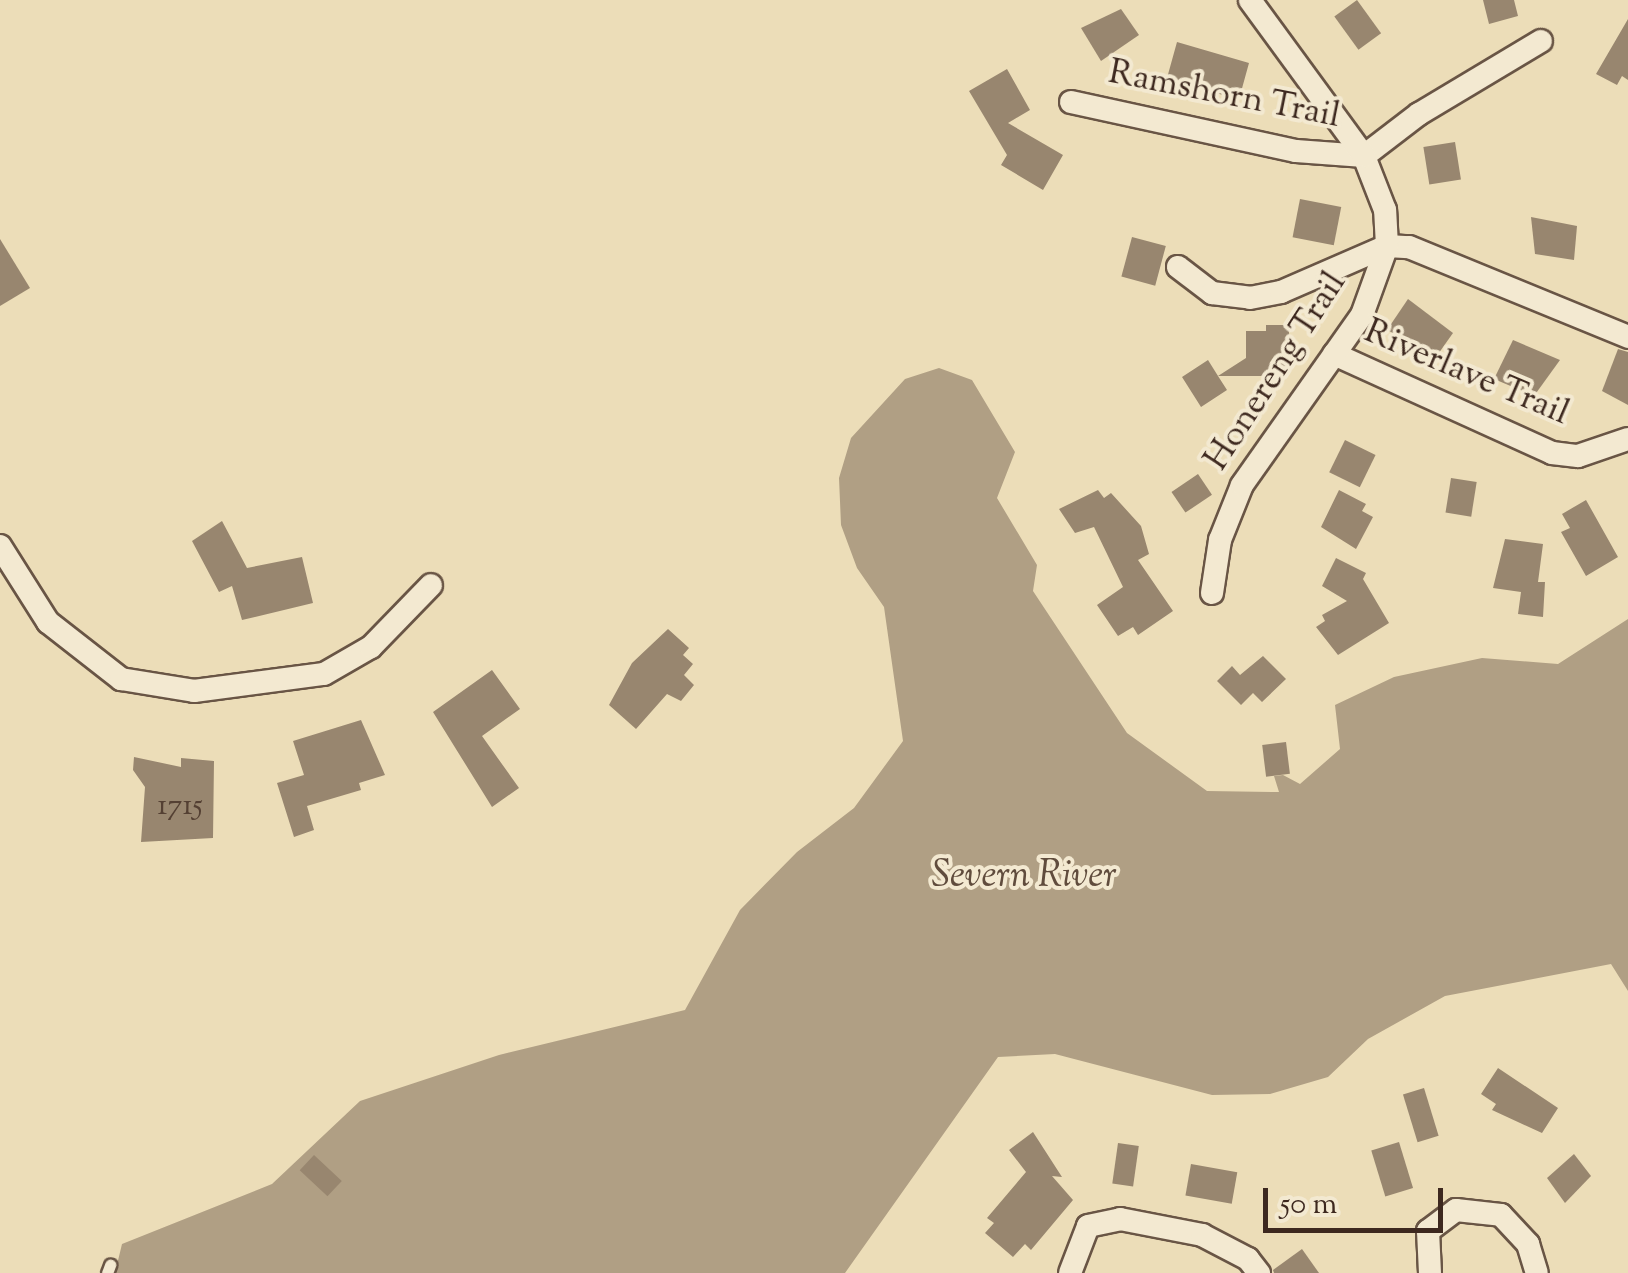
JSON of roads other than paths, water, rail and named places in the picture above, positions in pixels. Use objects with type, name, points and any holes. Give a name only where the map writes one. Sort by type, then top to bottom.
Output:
[{"type":"street","points":[[1250,0],[1364,156],[1384,210],[1387,246]]},
{"type":"street","points":[[1364,156],[1419,114],[1540,41]]},
{"type":"street","name":"Ramshorn Trail","points":[[1071,102],[1296,151],[1364,156]]},
{"type":"street","points":[[1178,267],[1212,293],[1250,298],[1387,246],[1433,252],[1628,337]]},
{"type":"street","name":"Honereng Trail","points":[[1212,593],[1220,540],[1242,485],[1369,300],[1387,246]]},
{"type":"street","name":"Riverlave Trail","points":[[1334,354],[1552,453],[1590,454],[1628,439]]},
{"type":"street","points":[[0,546],[48,622],[121,679],[194,690],[324,674],[370,647],[431,585]]},
{"type":"street","points":[[1430,1273],[1428,1232],[1456,1210],[1501,1215],[1528,1244],[1537,1273]]},
{"type":"street","points":[[1070,1273],[1088,1226],[1120,1219],[1202,1235],[1248,1259],[1259,1273]]},
{"type":"water","name":"Severn River","points":[[939,368],[972,380],[1015,452],[997,498],[1037,565],[1033,591],[1127,733],[1207,791],[1279,792],[1274,776],[1283,775],[1300,784],[1340,749],[1335,705],[1394,677],[1482,658],[1558,664],[1628,619],[1628,991],[1611,964],[1445,996],[1368,1039],[1328,1077],[1270,1094],[1212,1095],[1055,1054],[998,1057],[845,1273],[115,1273],[122,1244],[272,1184],[360,1101],[499,1055],[685,1010],[740,910],[797,852],[854,808],[903,741],[884,607],[857,568],[841,525],[839,478],[851,438],[905,379]]}]
